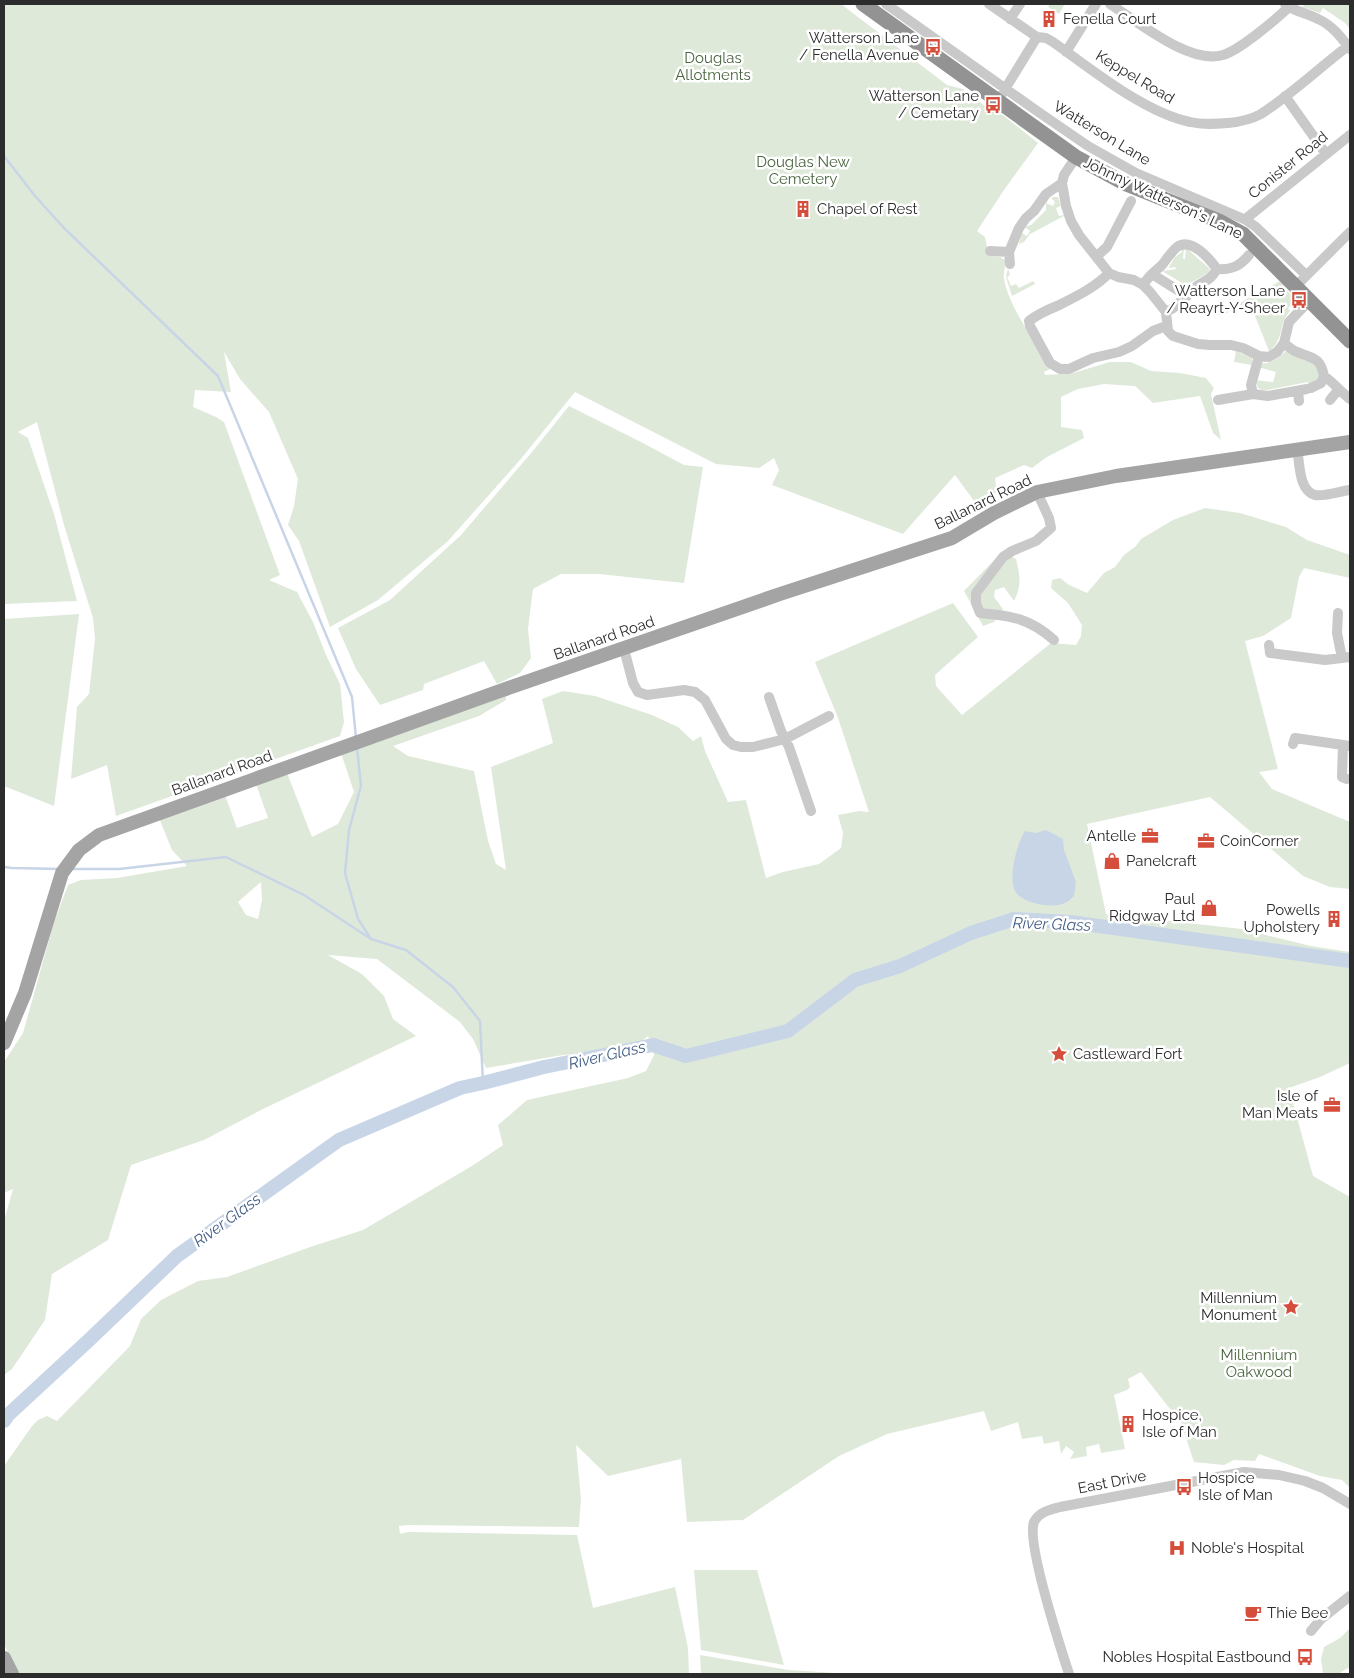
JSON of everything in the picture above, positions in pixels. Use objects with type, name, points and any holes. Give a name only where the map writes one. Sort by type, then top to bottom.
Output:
[{"type":"highway","name":"Johnny Watterson's Lane","points":[[863,4],[1002,94],[1076,156],[1124,182],[1221,222],[1242,234],[1301,280],[1310,300],[1350,341]]},
{"type":"main road","name":"Ballanard Road","points":[[4,1043],[25,993],[62,872],[79,850],[99,834],[624,648],[780,594],[952,538],[994,513],[1037,492],[1116,476],[1350,442]]},
{"type":"main road","points":[[4,1658],[12,1674]]},
{"type":"street","name":"Watterson Lane","points":[[886,4],[1002,94],[1052,121],[1118,164],[1246,220],[1256,227],[1301,280]]},
{"type":"street","name":"Keppel Road","points":[[989,4],[1037,37],[1046,38],[1106,80],[1150,107],[1169,116],[1190,122],[1213,125],[1237,122],[1259,115],[1349,48]]},
{"type":"street","points":[[1010,19],[1020,4]]},
{"type":"street","points":[[1066,52],[1096,4]]},
{"type":"street","points":[[1110,4],[1168,41],[1188,52],[1205,57],[1222,56],[1236,49],[1287,6],[1319,19],[1328,25],[1349,48]]},
{"type":"street","points":[[1002,94],[1037,37]]},
{"type":"street","points":[[1285,96],[1326,154]]},
{"type":"street","name":"Conister Road","points":[[1246,220],[1248,216],[1350,136]]},
{"type":"street","points":[[1076,156],[1064,175],[1062,183],[1071,221],[1079,235],[1109,273],[1134,280],[1143,285],[1166,312],[1166,326],[1172,336],[1203,345],[1225,344],[1238,346],[1263,357],[1273,355],[1284,343],[1289,322],[1310,300]]},
{"type":"street","points":[[1010,264],[1010,252],[1019,228],[1046,194],[1062,183]]},
{"type":"street","points":[[1097,256],[1107,247],[1127,206]]},
{"type":"street","points":[[1301,280],[1350,232]]},
{"type":"street","points":[[1143,285],[1160,268],[1175,248],[1188,244],[1194,247],[1217,269],[1226,270],[1237,267],[1244,257]]},
{"type":"street","points":[[990,251],[1010,252]]},
{"type":"street","points":[[1166,312],[1179,304],[1198,284],[1212,278],[1217,269]]},
{"type":"street","points":[[1109,273],[1099,283],[1060,305],[1035,316],[1030,321],[1030,326],[1050,363],[1060,369],[1069,368],[1093,358],[1119,352],[1132,346],[1153,331],[1166,326]]},
{"type":"street","points":[[1152,274],[1187,296]]},
{"type":"street","points":[[1218,400],[1253,394],[1268,396],[1304,392],[1321,383],[1324,376],[1322,365],[1316,359],[1295,351],[1284,343]]},
{"type":"street","points":[[1253,394],[1252,384],[1258,356]]},
{"type":"street","points":[[1324,376],[1350,399]]},
{"type":"street","points":[[1330,400],[1338,390]]},
{"type":"street","points":[[1297,449],[1301,480],[1306,489],[1314,495],[1350,490]]},
{"type":"street","points":[[1037,492],[1049,518],[1051,528],[1036,541],[1003,557],[976,593],[976,602],[980,613],[1015,617],[1042,629],[1054,640]]},
{"type":"street","points":[[1269,645],[1270,653],[1325,660],[1346,658],[1337,633],[1338,613]]},
{"type":"street","points":[[624,648],[638,692],[647,695],[684,690],[695,692],[705,700],[726,739],[733,746],[753,747],[785,740],[829,716]]},
{"type":"street","points":[[770,697],[811,811]]},
{"type":"street","points":[[1293,744],[1295,738],[1347,746],[1342,777]]},
{"type":"street","name":"East Drive","points":[[1069,1674],[1046,1602],[1033,1538],[1033,1524],[1041,1513],[1060,1507],[1244,1472],[1279,1475],[1305,1481],[1323,1488],[1350,1504]]},
{"type":"street","points":[[1311,1631],[1321,1619],[1350,1596]]},
{"type":"green space","points":[[4,4],[841,4],[947,85],[963,89],[990,110],[1004,116],[1038,143],[977,231],[985,237],[989,256],[1000,257],[1005,260],[1004,279],[1011,301],[1052,368],[1044,372],[1045,375],[1073,373],[1110,362],[1131,362],[1151,371],[1180,373],[1206,378],[1214,388],[1211,394],[1221,440],[1213,433],[1200,396],[1153,403],[1135,386],[1104,384],[1078,389],[1061,397],[1061,427],[1082,430],[1084,438],[1047,457],[1032,468],[1024,465],[995,478],[997,492],[977,505],[955,475],[903,534],[772,485],[779,470],[774,458],[759,468],[716,464],[575,392],[520,460],[448,541],[378,600],[330,627],[299,541],[288,525],[294,506],[298,479],[269,412],[240,379],[224,352],[231,392],[195,390],[193,407],[224,422],[280,575],[269,580],[297,592],[313,622],[340,684],[344,722],[340,736],[116,816],[107,765],[71,779],[77,707],[89,694],[95,639],[93,618],[64,525],[37,422],[18,432],[28,438],[54,514],[77,601],[4,604]]},
{"type":"green space","points":[[1050,4],[1065,4],[1059,14],[1048,7]]},
{"type":"green space","points":[[1305,4],[1350,4],[1350,29],[1345,23],[1323,8],[1320,13],[1302,7]]},
{"type":"green space","points":[[1058,197],[1061,206],[1056,208],[1059,216],[1064,216],[1030,234],[1024,242],[1019,244],[1022,233],[1027,236],[1030,231],[1025,227],[1031,225],[1046,210],[1046,203],[1053,206],[1055,202],[1051,198]]},
{"type":"green space","points":[[1182,248],[1184,248],[1183,259],[1185,259],[1186,248],[1209,268],[1210,272],[1190,283],[1189,287],[1185,290],[1179,288],[1182,283],[1162,271],[1176,269],[1175,267],[1169,267],[1175,257],[1182,252]]},
{"type":"green space","points":[[1008,268],[1010,275],[1007,277],[1011,286],[1016,284],[1019,288],[1033,281],[1035,284],[1012,296],[1006,277]]},
{"type":"green space","points":[[1280,281],[1296,301],[1288,308],[1290,311],[1286,316],[1278,340],[1271,350],[1269,351],[1249,301],[1227,313],[1217,315]]},
{"type":"green space","points":[[1287,350],[1320,368],[1319,380],[1308,386],[1308,382],[1267,390],[1258,388],[1255,380],[1273,382],[1276,372],[1258,367],[1260,363],[1271,362]]},
{"type":"green space","points":[[1236,351],[1252,358],[1252,365],[1234,362]]},
{"type":"green space","points":[[569,406],[684,465],[703,467],[684,583],[599,574],[561,574],[533,589],[528,629],[531,658],[520,673],[497,684],[484,661],[424,684],[423,690],[380,705],[356,669],[338,628],[390,600],[461,535]]},
{"type":"green space","name":"Millennium Oakwood","points":[[1205,508],[1240,513],[1286,527],[1307,540],[1350,555],[1350,578],[1304,568],[1299,577],[1291,618],[1263,636],[1245,641],[1278,769],[1259,772],[1272,789],[1350,822],[1350,889],[1330,887],[1303,876],[1210,797],[1087,824],[1106,914],[1242,929],[1311,946],[1350,952],[1350,1063],[1320,1077],[1289,1088],[1313,1176],[1350,1197],[1350,1488],[1342,1480],[1320,1476],[1259,1454],[1255,1461],[1234,1460],[1224,1465],[1194,1462],[1181,1423],[1141,1372],[1128,1379],[1130,1387],[1127,1390],[1114,1395],[1125,1449],[1101,1453],[1099,1444],[1086,1447],[1087,1456],[1070,1459],[1074,1452],[1066,1446],[1061,1454],[1059,1441],[1044,1444],[1042,1436],[1022,1439],[1018,1422],[991,1431],[984,1411],[887,1434],[839,1456],[743,1520],[687,1522],[681,1459],[608,1476],[576,1445],[581,1499],[579,1527],[408,1525],[399,1526],[400,1534],[408,1532],[577,1535],[593,1608],[675,1587],[688,1648],[689,1674],[18,1674],[4,1644],[4,1466],[38,1420],[47,1416],[57,1421],[130,1346],[141,1319],[161,1300],[198,1281],[227,1277],[363,1230],[472,1166],[503,1145],[498,1125],[527,1100],[628,1078],[646,1071],[654,1055],[648,1036],[642,1041],[486,1068],[473,1039],[460,1022],[377,959],[328,955],[362,974],[384,996],[393,1019],[416,1036],[263,1109],[204,1140],[131,1165],[108,1240],[52,1274],[45,1320],[12,1369],[4,1375],[4,1221],[13,1189],[4,1193],[4,1062],[23,1033],[54,922],[68,885],[81,880],[117,878],[187,866],[172,850],[159,818],[225,795],[237,828],[268,818],[256,784],[287,773],[312,837],[338,824],[354,792],[341,753],[506,695],[506,700],[479,716],[393,746],[408,756],[474,771],[488,841],[496,864],[506,870],[491,767],[553,743],[542,699],[563,691],[595,696],[652,715],[678,727],[693,741],[701,736],[705,751],[728,802],[746,800],[766,878],[819,864],[841,848],[843,833],[838,815],[859,811],[869,812],[838,718],[815,662],[953,603],[978,637],[935,675],[936,686],[962,715],[1051,643],[1076,645],[1081,636],[1082,625],[1068,603],[1051,588],[1052,580],[1060,578],[1069,585],[1087,593],[1104,573],[1115,567],[1124,555],[1136,546],[1141,539],[1173,520]],"holes":[[[261,882],[262,900],[258,919],[246,915],[238,902]]]},
{"type":"green space","points":[[1003,551],[1016,559],[1019,576],[1018,590],[1014,601],[1004,587],[995,590],[994,597],[1003,609],[994,622],[983,626],[964,591]]},
{"type":"green space","points":[[79,614],[54,806],[4,786],[4,619]]},
{"type":"green space","points":[[694,1570],[757,1570],[784,1665],[701,1650]]},
{"type":"green space","points":[[1350,1628],[1350,1667],[1340,1674],[1323,1674],[1321,1659],[1324,1647],[1340,1638]]},
{"type":"green space","points":[[700,1655],[789,1670],[852,1674],[701,1674]]},
{"type":"water","points":[[1046,830],[1063,839],[1064,850],[1076,882],[1074,896],[1067,902],[1059,905],[1030,902],[1015,891],[1013,885],[1014,860],[1025,831],[1036,833]]},
{"type":"waterway","points":[[4,156],[35,196],[64,228],[218,376],[352,697],[356,738]]},
{"type":"waterway","points":[[357,748],[361,786],[349,830],[345,873],[358,919],[371,939]]},
{"type":"waterway","points":[[70,869],[119,869],[226,857],[304,895],[371,939],[406,950],[453,987],[480,1021],[483,1083]]},
{"type":"waterway","points":[[4,867],[60,869]]},
{"type":"waterway","name":"River Glass","points":[[4,1421],[8,1415],[177,1256],[339,1140],[460,1088],[544,1067],[653,1045],[686,1056],[788,1031],[855,980],[900,966],[971,933],[1014,919],[1070,922],[1350,961]]},
{"type":"place","name":"Fenella Court","points":[[1049,19]]},
{"type":"place","name":"Watterson Lane / Fenella Avenue","points":[[933,47]]},
{"type":"place","name":"Watterson Lane / Cemetary","points":[[993,105]]},
{"type":"place","name":"Chapel of Rest","points":[[803,209]]},
{"type":"place","name":"Watterson Lane / Reayrt-Y-Sheer","points":[[1299,300]]},
{"type":"place","name":"Antelle","points":[[1150,836]]},
{"type":"place","name":"CoinCorner","points":[[1206,841]]},
{"type":"place","name":"Panelcraft","points":[[1112,861]]},
{"type":"place","name":"Paul Ridgway Ltd","points":[[1209,908]]},
{"type":"place","name":"Powells Upholstery","points":[[1334,919]]},
{"type":"place","name":"Castleward Fort","points":[[1059,1054]]},
{"type":"place","name":"Isle of Man Meats","points":[[1332,1105]]},
{"type":"place","name":"Millennium Monument","points":[[1291,1307]]},
{"type":"place","name":"Hospice, Isle of Man","points":[[1128,1424]]},
{"type":"place","name":"Hospice Isle of Man","points":[[1184,1487]]},
{"type":"place","name":"Noble's Hospital","points":[[1177,1548]]},
{"type":"place","name":"Thie Bee","points":[[1253,1613]]},
{"type":"place","name":"Nobles Hospital Eastbound","points":[[1305,1657]]},
{"type":"park label","name":"Douglas Allotments","points":[[713,66]]},
{"type":"park label","name":"Douglas New Cemetery","points":[[803,170]]}]
